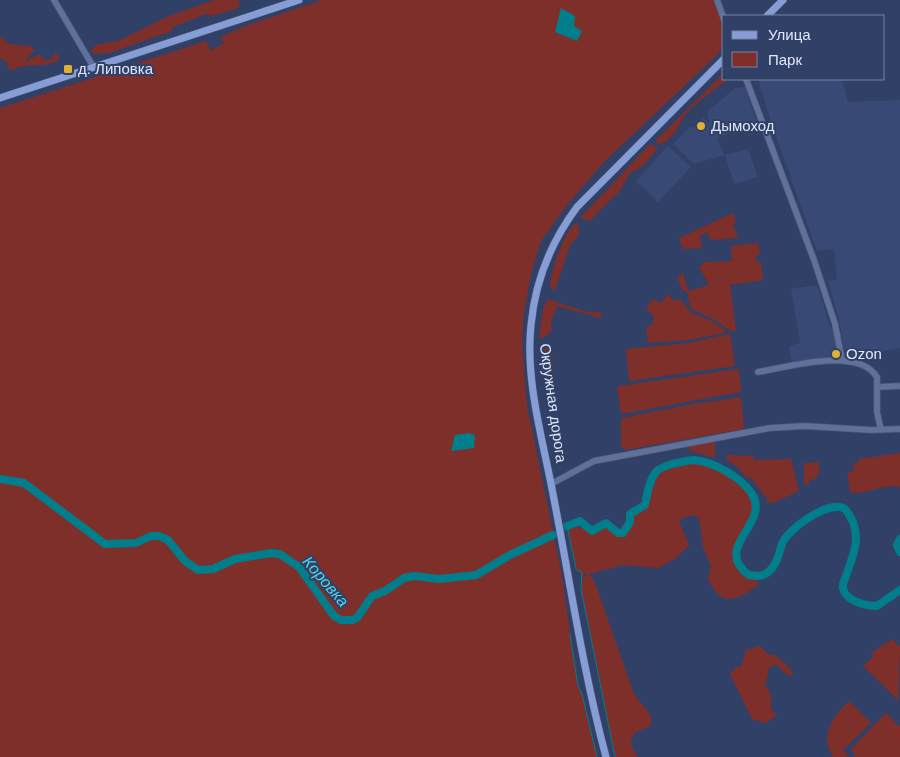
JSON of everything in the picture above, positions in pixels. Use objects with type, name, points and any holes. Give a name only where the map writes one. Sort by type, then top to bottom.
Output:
[{"type":"main road","points":[[0,98],[299,0]]},
{"type":"main road","points":[[768,15],[783,0]]},
{"type":"main road","name":"Окружная дорога","points":[[606,757],[534,392],[530,346],[533,308],[548,256],[564,226],[587,196],[722,61]]},
{"type":"street","points":[[54,0],[94,68]]},
{"type":"street","points":[[717,0],[723,15]]},
{"type":"street","points":[[746,80],[814,260],[835,324],[842,360]]},
{"type":"street","points":[[758,372],[842,360],[861,364],[870,369],[877,377],[877,412],[881,430]]},
{"type":"street","points":[[877,387],[900,386]]},
{"type":"street","points":[[551,484],[594,461],[770,428],[799,426],[881,430],[900,429]]},
{"type":"shaded area","points":[[561,8],[575,16],[574,26],[582,31],[577,41],[555,32]]},
{"type":"shaded area","points":[[758,80],[842,80],[848,102],[900,100],[900,348],[849,357],[845,355],[839,319],[828,281],[837,280],[834,249],[817,251],[772,125]]},
{"type":"shaded area","points":[[745,87],[757,123],[717,138],[724,155],[694,164],[673,144],[689,127],[692,128],[703,117],[710,124],[707,112],[735,88]]},
{"type":"shaded area","points":[[668,146],[691,167],[658,202],[636,181]]},
{"type":"shaded area","points":[[748,149],[758,177],[734,184],[725,155]]},
{"type":"shaded area","points":[[817,285],[831,329],[833,329],[839,355],[792,364],[789,346],[800,343],[791,289]]},
{"type":"shaded area","points":[[468,433],[475,435],[474,448],[451,451],[455,435]]},
{"type":"green space","points":[[214,0],[238,0],[240,3],[237,9],[211,16],[206,14],[173,27],[172,31],[109,53],[93,54],[91,51],[96,45],[120,40],[169,16]]},
{"type":"green space","points":[[322,0],[714,0],[722,23],[722,46],[719,53],[605,161],[566,206],[541,241],[531,274],[524,312],[522,346],[527,406],[561,570],[578,686],[582,694],[597,757],[0,757],[0,108],[206,41],[211,50],[224,43],[220,37],[248,25]]},
{"type":"green space","points":[[0,36],[9,44],[30,46],[34,50],[25,62],[39,54],[46,61],[51,59],[56,52],[60,59],[48,64],[19,67],[13,70],[8,68],[6,61],[0,58]]},
{"type":"green space","points":[[722,75],[722,80],[727,80],[693,107],[670,138],[660,144],[655,141]]},
{"type":"green space","points":[[650,144],[658,148],[644,165],[630,173],[618,194],[590,221],[580,218]]},
{"type":"green space","points":[[733,213],[736,223],[733,224],[738,238],[710,240],[707,232],[700,235],[702,248],[683,249],[679,238]]},
{"type":"green space","points":[[578,222],[579,235],[570,245],[555,290],[553,290],[550,286],[551,279],[559,251],[568,233]]},
{"type":"green space","points":[[758,243],[760,254],[756,256],[757,262],[761,263],[763,280],[730,285],[736,330],[731,331],[713,319],[691,309],[687,292],[682,290],[677,277],[683,273],[688,291],[709,285],[699,267],[705,262],[732,261],[731,246]]},
{"type":"green space","points":[[667,294],[674,300],[681,300],[691,313],[710,320],[725,330],[725,333],[688,340],[648,343],[646,328],[653,324],[653,315],[646,309],[653,299],[661,303]]},
{"type":"green space","points":[[548,299],[587,312],[600,312],[602,316],[600,318],[557,306],[551,322],[552,331],[543,338],[539,338],[543,309]]},
{"type":"green space","points":[[730,334],[735,366],[629,381],[626,349],[688,343]]},
{"type":"green space","points":[[549,345],[552,349],[554,380],[546,383],[543,355],[539,353],[539,348]]},
{"type":"green space","points":[[739,369],[741,392],[621,414],[617,387],[619,386]]},
{"type":"green space","points":[[741,397],[744,429],[625,450],[621,447],[621,418]]},
{"type":"green space","points":[[715,441],[715,458],[689,450],[688,446]]},
{"type":"green space","points":[[900,453],[900,487],[886,487],[860,493],[850,492],[847,472],[854,471],[853,463],[859,463],[858,459]]},
{"type":"green space","points":[[727,455],[753,456],[754,460],[791,459],[799,491],[773,503],[767,503],[767,496],[764,496],[751,477],[748,479],[736,466],[727,460]]},
{"type":"green space","points":[[819,462],[819,475],[816,476],[816,479],[809,480],[809,484],[804,485],[804,463]]},
{"type":"green space","points":[[688,463],[709,466],[720,471],[741,486],[749,495],[754,515],[737,541],[734,555],[737,568],[741,573],[760,583],[738,597],[731,599],[719,595],[708,578],[711,566],[703,547],[699,518],[692,515],[679,521],[689,545],[676,558],[658,568],[623,565],[589,574],[594,580],[634,694],[649,712],[651,720],[651,725],[635,733],[631,739],[632,747],[638,757],[615,757],[581,589],[582,578],[588,575],[582,575],[576,569],[567,526],[584,528],[595,534],[604,528],[610,528],[617,535],[622,536],[629,531],[635,514],[644,511],[647,507],[658,473]]},
{"type":"green space","points":[[892,639],[900,647],[898,700],[863,666],[874,656],[871,653]]},
{"type":"green space","points":[[760,646],[769,655],[775,655],[790,668],[793,675],[787,675],[776,664],[769,668],[765,686],[771,694],[771,709],[777,715],[766,723],[752,719],[730,674],[736,667],[741,667],[746,650]]},
{"type":"green space","points":[[849,701],[871,723],[843,750],[849,757],[833,757],[827,742],[830,727],[838,713]]},
{"type":"green space","points":[[886,713],[900,727],[900,757],[855,757],[851,749]]},
{"type":"waterway","name":"Коровка","points":[[567,526],[580,521],[592,531],[606,523],[618,533],[623,533],[630,522],[630,514],[645,505],[647,492],[656,471],[672,464],[691,460],[702,461],[734,476],[752,494],[756,505],[754,515],[738,545],[736,555],[739,565],[749,575],[756,576],[767,573],[775,563],[786,538],[800,524],[820,512],[838,507],[845,509],[848,513],[853,522],[856,535],[853,554],[843,584],[845,593],[857,602],[877,606],[900,590]]},
{"type":"waterway","name":"Коровка","points":[[0,479],[24,483],[105,544],[136,543],[151,536],[159,536],[168,540],[185,561],[198,570],[213,569],[235,559],[271,553],[280,554],[299,567],[334,616],[341,620],[357,618],[372,596],[385,591],[404,578],[415,576],[439,579],[476,575],[510,555],[553,535]]},
{"type":"waterway","points":[[567,526],[576,569],[582,572],[581,589],[615,757]]},
{"type":"waterway","name":"Коровка","points":[[900,539],[897,545],[900,552]]},
{"type":"waterway","points":[[570,634],[578,686],[582,694],[597,757]]},
{"type":"place","name":"д. Липовка","points":[[68,69]]},
{"type":"place","name":"Дымоход","points":[[701,126]]},
{"type":"place","name":"Ozon","points":[[836,354]]}]
